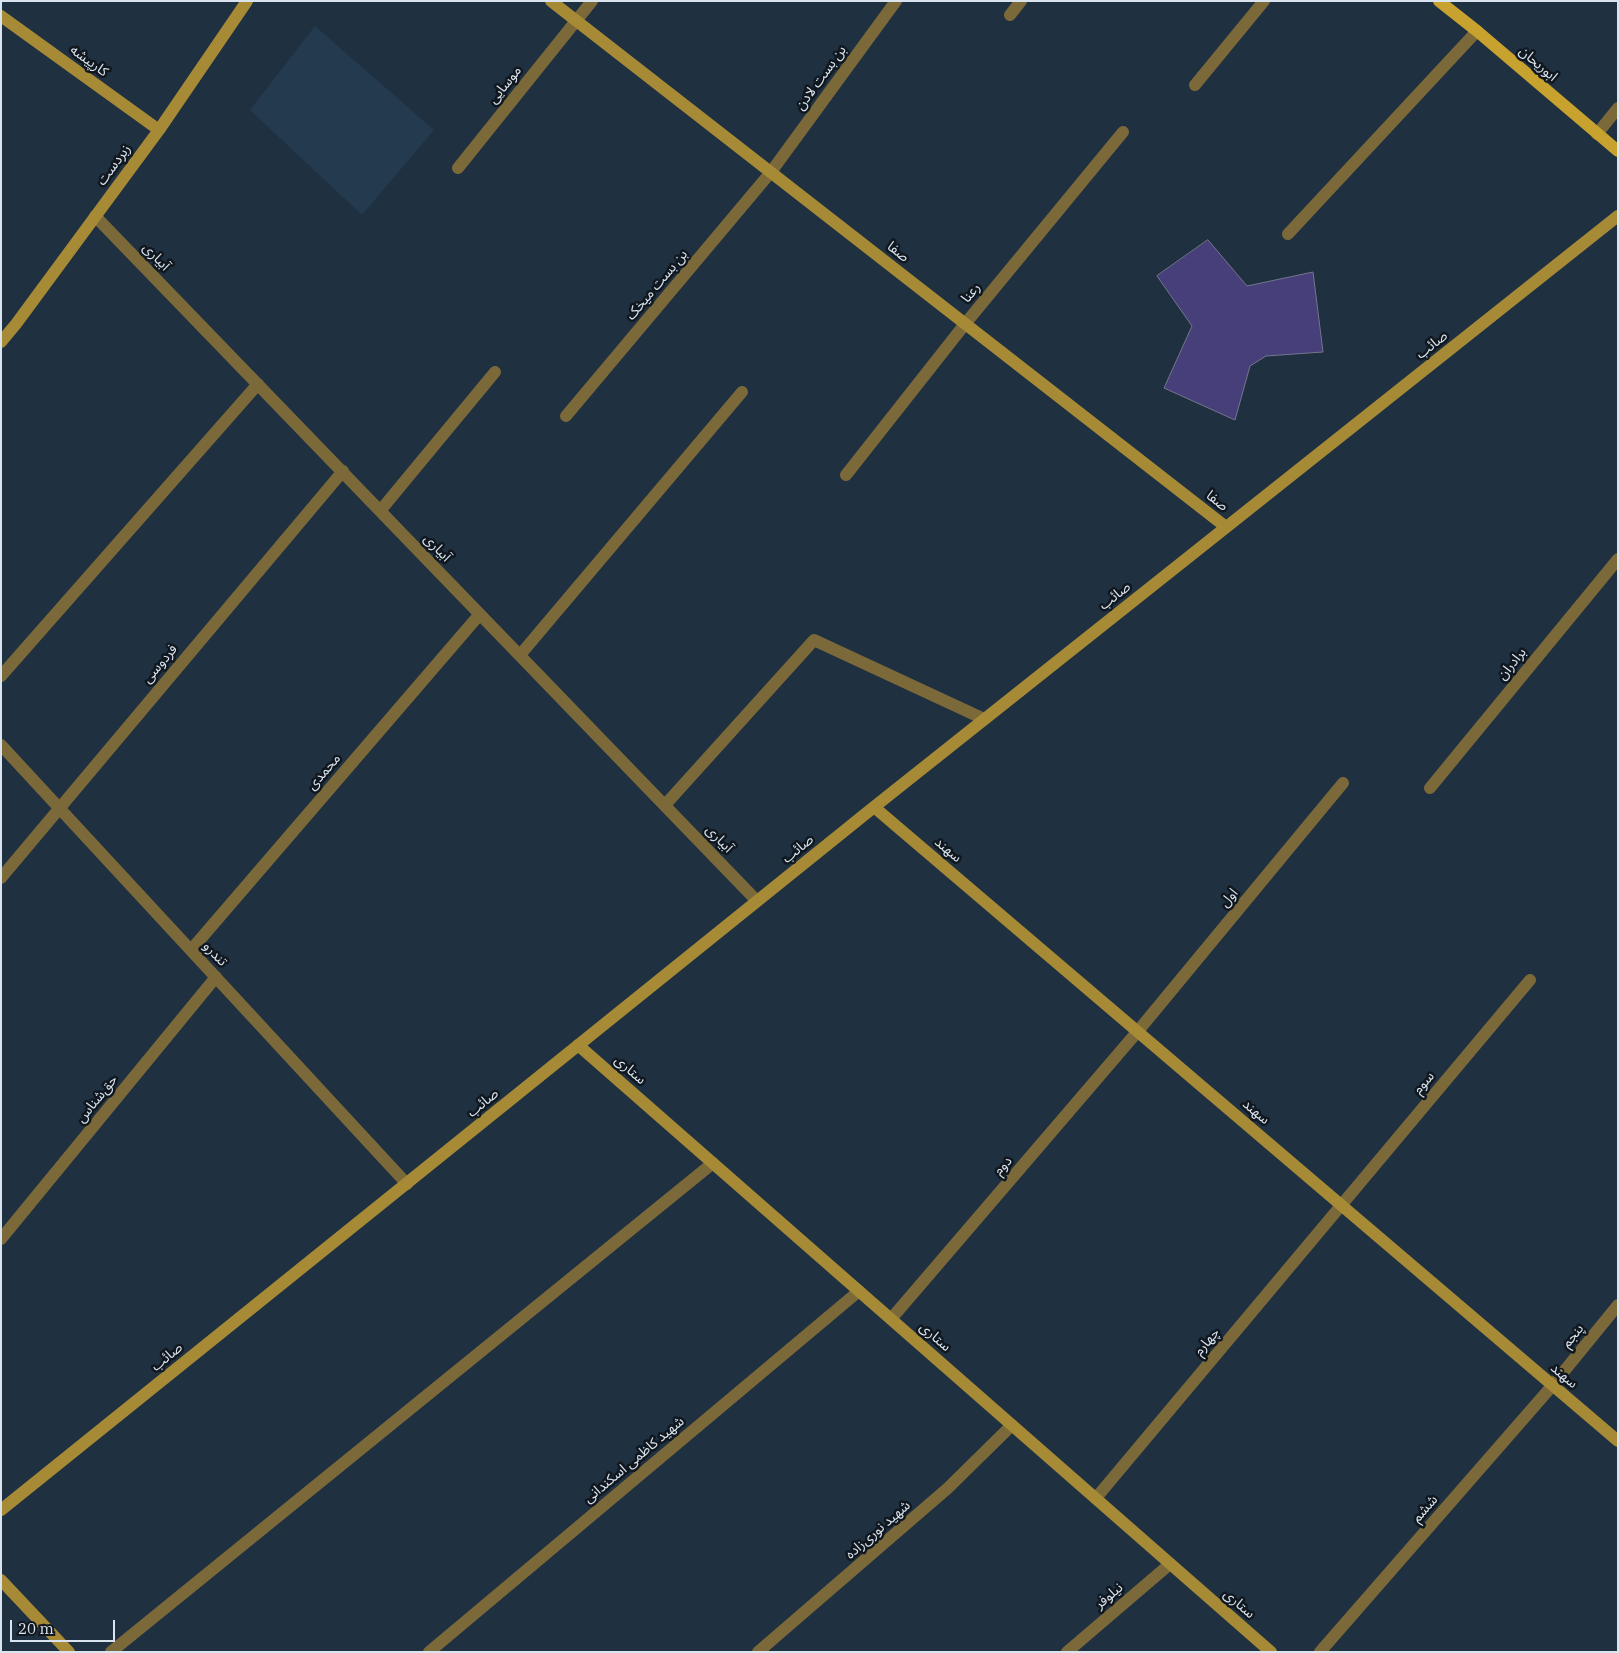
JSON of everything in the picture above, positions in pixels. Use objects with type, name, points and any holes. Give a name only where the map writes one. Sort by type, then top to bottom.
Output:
[{"type":"main road","name":"ابوریحان","points":[[1439,1],[1618,151]]},
{"type":"street","name":"زبردست","points":[[1,342],[159,130],[246,1]]},
{"type":"street","name":"صفا","points":[[551,1],[1226,527]]},
{"type":"street","points":[[576,21],[592,1]]},
{"type":"street","name":"بن بست لادن","points":[[770,172],[896,1]]},
{"type":"street","points":[[1010,15],[1021,1]]},
{"type":"street","points":[[1195,85],[1264,1]]},
{"type":"street","name":"کارپیشه","points":[[1,16],[159,130]]},
{"type":"street","name":"موسایی","points":[[458,168],[576,21]]},
{"type":"street","points":[[1288,234],[1477,32]]},
{"type":"street","points":[[1597,134],[1618,108]]},
{"type":"street","name":"رعنا","points":[[846,475],[965,324],[1123,132]]},
{"type":"street","name":"بن بست میخک","points":[[566,416],[770,172]]},
{"type":"street","name":"آبیاری","points":[[96,216],[757,901]]},
{"type":"street","name":"صائب","points":[[1,1510],[874,807],[1618,216]]},
{"type":"street","points":[[380,511],[495,372]]},
{"type":"street","points":[[1,676],[258,384]]},
{"type":"street","points":[[520,655],[742,392]]},
{"type":"street","name":"فردوسی","points":[[1,878],[342,471]]},
{"type":"street","name":"برادران","points":[[1430,788],[1618,559]]},
{"type":"street","name":"محمدی","points":[[191,950],[480,614]]},
{"type":"street","points":[[666,805],[814,640],[984,719]]},
{"type":"street","name":"تندرو","points":[[1,745],[407,1184]]},
{"type":"street","name":"اول","points":[[1138,1031],[1342,783]]},
{"type":"street","name":"سهند","points":[[874,807],[1618,1442]]},
{"type":"street","name":"حق‌شناس","points":[[1,1239],[216,977]]},
{"type":"street","name":"سوم","points":[[1341,1205],[1530,980]]},
{"type":"street","name":"دوم","points":[[891,1319],[1138,1031]]},
{"type":"street","name":"ستاری","points":[[578,1045],[1271,1652]]},
{"type":"street","points":[[111,1652],[713,1163]]},
{"type":"street","name":"چهارم","points":[[1096,1498],[1341,1205]]},
{"type":"street","name":"شهید کاظمی اسکندانی","points":[[429,1652],[859,1291]]},
{"type":"street","name":"پنجم","points":[[1552,1386],[1618,1305]]},
{"type":"street","name":"ششم","points":[[1320,1652],[1552,1386]]},
{"type":"street","name":"شهید نوری‌زاده","points":[[758,1652],[948,1488],[1012,1425]]},
{"type":"street","name":"نیلوفر","points":[[1067,1652],[1170,1564]]},
{"type":"street","points":[[1,1580],[67,1651]]},
{"type":"shaded area","points":[[315,26],[434,130],[362,215],[250,110]]},
{"type":"building","points":[[1208,240],[1247,286],[1313,272],[1323,352],[1266,356],[1250,366],[1235,420],[1164,388],[1192,326],[1157,276]]}]
